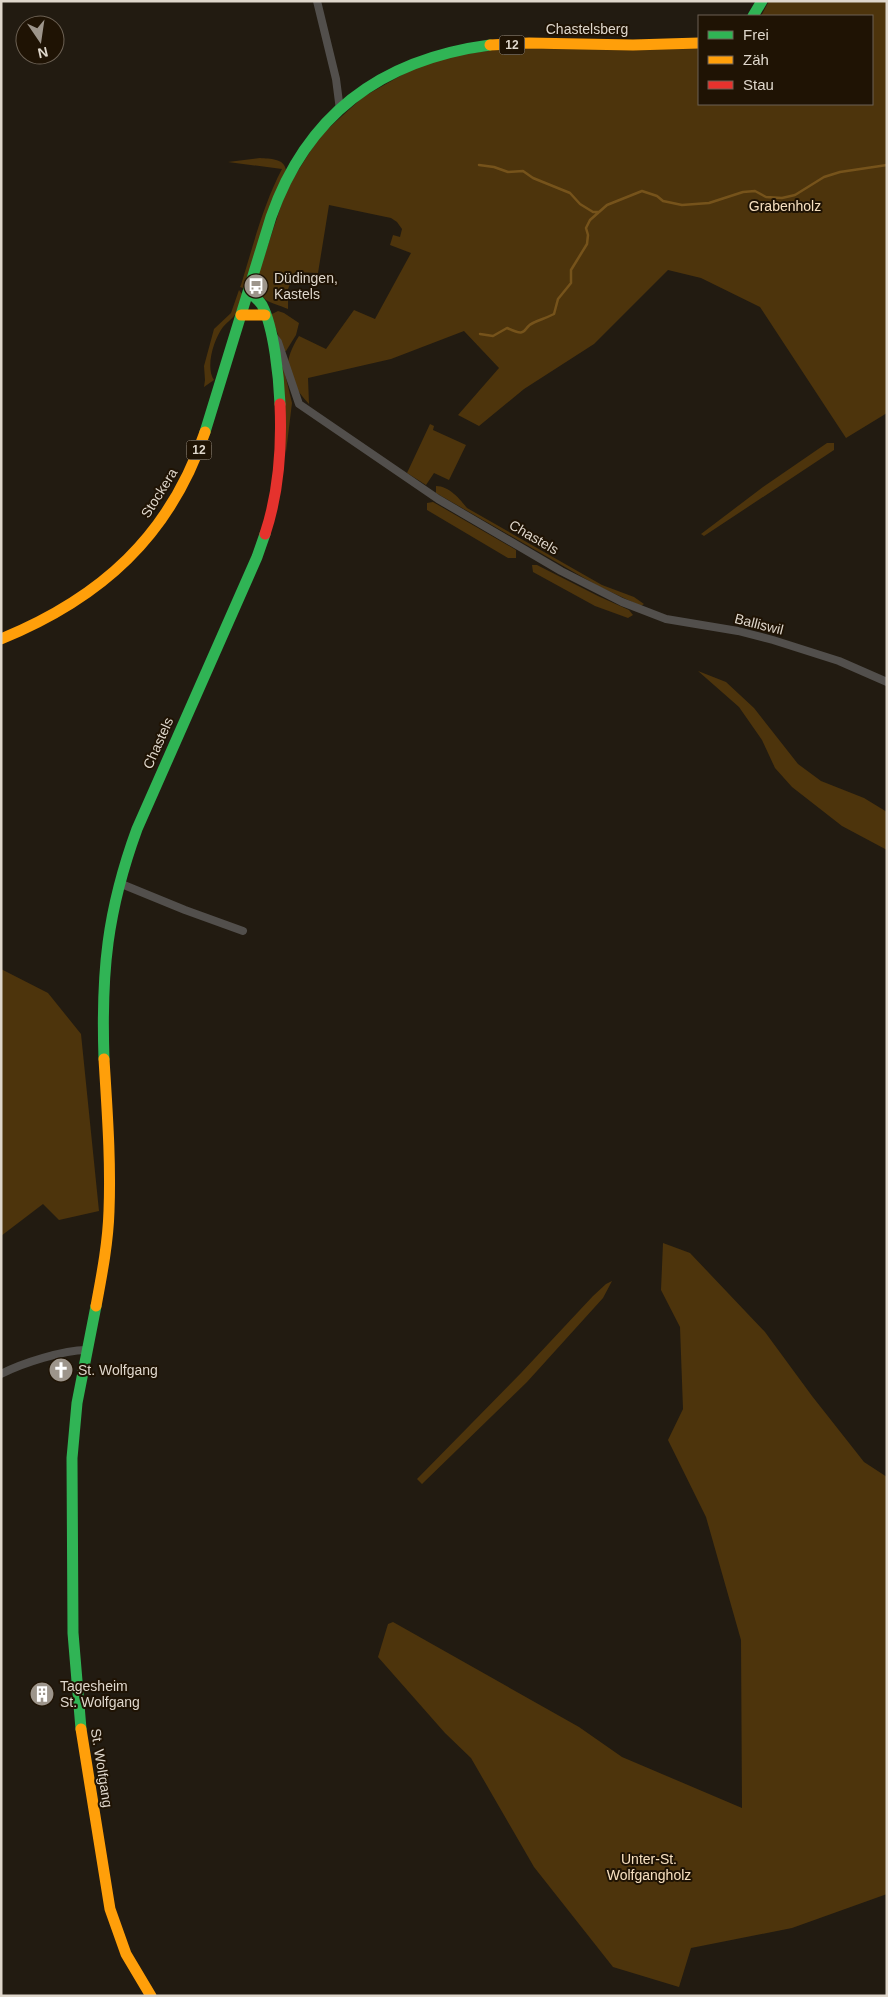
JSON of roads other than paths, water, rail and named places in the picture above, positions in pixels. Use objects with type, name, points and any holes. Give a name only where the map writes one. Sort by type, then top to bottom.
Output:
[{"type":"main road","points":[[753,15],[762,1]]},
{"type":"main road","name":"Chastelsberg","points":[[340,110],[369,88],[399,70],[432,57],[466,48],[513,44],[698,43]]},
{"type":"main road","name":"12","points":[[248,292],[272,214],[285,183],[309,143],[340,110]]},
{"type":"main road","name":"Chastels","points":[[110,1177],[103,978],[108,930],[119,883],[140,824],[249,577],[270,519],[279,475],[282,420],[279,385],[270,332],[265,315],[257,298],[248,292]]},
{"type":"main road","name":"Stockera","points":[[1,639],[42,622],[86,595],[129,558],[159,523],[183,486],[198,453],[248,292]]},
{"type":"main road","points":[[241,315],[265,315]]},
{"type":"main road","name":"St. Wolfgang","points":[[110,1177],[106,1238],[76,1412],[72,1471],[74,1666],[81,1726],[114,1925],[125,1955],[151,1996]]},
{"type":"street","points":[[317,1],[336,79],[340,110]]},
{"type":"street","name":"Chastels","points":[[270,332],[278,342],[299,404],[310,409],[438,499],[596,590],[622,602]]},
{"type":"street","name":"Balliswil","points":[[622,602],[666,619],[738,631],[772,640],[840,661],[887,682]]},
{"type":"street","points":[[119,883],[243,931]]},
{"type":"street","points":[[1,1374],[36,1360],[76,1350],[86,1350]]},
{"type":"waterway","points":[[479,165],[494,167],[508,172],[523,171],[533,178],[570,193],[580,204],[593,212],[599,212]]},
{"type":"waterway","points":[[480,334],[493,336],[507,328],[522,332],[531,324],[554,314],[558,299],[571,283],[571,270],[587,244],[588,235],[586,228],[590,220],[607,205],[642,191],[657,196],[663,201],[682,205],[709,203],[743,192],[755,191],[766,197],[782,198],[795,195],[824,177],[840,172],[887,165]]},
{"type":"place","name":"Düdingen, Kastels","points":[[256,286]]},
{"type":"place","name":"St. Wolfgang","points":[[61,1370]]},
{"type":"place","name":"Tagesheim St. Wolfgang","points":[[42,1694]]},
{"type":"park label","name":"Grabenholz","points":[[785,206]]},
{"type":"park label","name":"Unter-St. Wolfgangholz","points":[[649,1868]]}]
